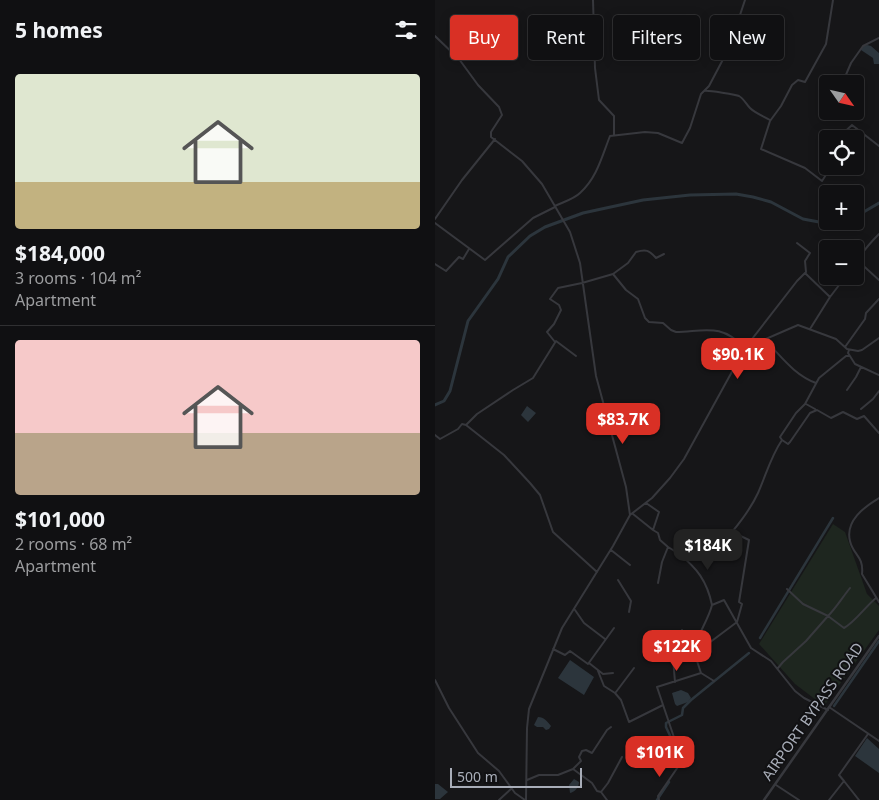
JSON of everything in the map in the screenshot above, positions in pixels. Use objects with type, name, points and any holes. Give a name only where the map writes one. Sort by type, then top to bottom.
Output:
[{"type":"street","points":[[593,0],[595,68],[599,100],[614,116],[614,135]]},
{"type":"street","points":[[435,223],[485,260],[533,218],[579,194],[596,174],[610,136],[645,132],[658,133],[683,143],[701,94],[718,71],[729,48],[745,0]]},
{"type":"street","points":[[826,175],[822,181],[805,168],[761,149],[771,121],[795,80],[805,82],[823,50],[833,0]]},
{"type":"street","points":[[435,36],[459,58],[474,80],[499,107],[502,115],[491,134],[495,140],[532,171],[554,202],[570,232],[580,263],[596,376],[626,486],[631,514],[658,533],[660,540],[693,565],[709,591],[712,605],[709,616],[693,650],[693,658],[697,660],[701,673],[714,681]]},
{"type":"street","points":[[846,75],[851,63],[863,46],[879,38]]},
{"type":"street","points":[[705,91],[741,97],[755,112],[771,121]]},
{"type":"street","points":[[847,130],[852,125],[858,130]]},
{"type":"street","points":[[864,134],[879,146]]},
{"type":"street","points":[[435,220],[462,180],[495,140]]},
{"type":"street","points":[[864,252],[879,234]]},
{"type":"street","points":[[526,800],[528,713],[562,628],[611,550],[631,514],[646,503],[670,478],[689,452],[745,348],[805,273],[805,261],[811,253],[797,243]]},
{"type":"street","points":[[435,264],[446,271],[459,257],[463,259],[469,249]]},
{"type":"street","points":[[576,356],[555,342],[547,332],[554,324],[561,310],[559,305],[551,300],[558,288],[613,274],[628,263],[636,252],[646,250],[656,258],[664,254]]},
{"type":"street","points":[[864,266],[879,280]]},
{"type":"street","points":[[805,273],[830,298]]},
{"type":"street","points":[[613,274],[626,290],[638,299],[645,318],[649,322],[663,323],[676,332],[720,330],[745,348]]},
{"type":"street","points":[[810,329],[839,285]]},
{"type":"street","points":[[845,347],[865,319],[866,313],[879,299]]},
{"type":"street","points":[[745,348],[798,325],[836,340],[850,350],[862,350],[879,338]]},
{"type":"street","points":[[765,339],[795,372],[805,379],[816,383]]},
{"type":"street","points":[[435,435],[440,438],[458,429],[463,424],[466,425],[477,414],[533,378],[555,342]]},
{"type":"street","points":[[850,350],[849,356],[855,364],[879,375]]},
{"type":"street","points":[[678,553],[689,547],[709,542],[726,534],[728,536],[733,532],[751,506],[782,440],[780,437],[789,423],[805,404],[816,383],[846,356],[849,356]]},
{"type":"street","points":[[847,390],[861,367]]},
{"type":"street","points":[[861,409],[879,391]]},
{"type":"street","points":[[805,404],[831,418],[843,412],[857,419],[864,416],[879,433]]},
{"type":"street","points":[[782,440],[788,444],[810,413],[817,410]]},
{"type":"street","points":[[466,425],[505,455],[530,483],[540,495],[553,532],[597,572]]},
{"type":"street","points":[[879,498],[864,506],[850,525],[850,542],[863,565],[862,574],[879,602]]},
{"type":"street","points":[[646,503],[659,512],[653,530]]},
{"type":"street","points":[[705,646],[737,622],[742,604],[739,602],[749,540],[733,532]]},
{"type":"street","points":[[658,583],[662,562],[668,547]]},
{"type":"street","points":[[611,550],[630,565]]},
{"type":"street","points":[[618,580],[631,601],[629,612]]},
{"type":"street","points":[[778,669],[836,608],[836,604],[850,588]]},
{"type":"street","points":[[787,589],[803,604],[828,616],[844,628],[851,624],[862,610],[876,598]]},
{"type":"street","points":[[712,605],[725,600],[751,648],[767,658],[795,691],[811,703],[828,708],[879,741]]},
{"type":"street","points":[[574,609],[584,623],[605,639]]},
{"type":"street","points":[[589,663],[614,628]]},
{"type":"street","points":[[675,682],[672,646],[683,630]]},
{"type":"street","name":"AIRPORT BYPASS ROAD","points":[[764,800],[879,636]]},
{"type":"street","points":[[553,649],[565,655],[570,651],[603,674],[613,673]]},
{"type":"street","points":[[615,693],[634,668]]},
{"type":"street","points":[[598,671],[605,686],[621,700],[629,722],[663,704]]},
{"type":"street","points":[[659,800],[658,796],[682,761],[657,687],[701,673]]},
{"type":"street","points":[[435,680],[449,708],[479,753],[526,800]]},
{"type":"street","points":[[527,780],[573,769],[581,761],[579,756],[582,751],[586,750],[592,753],[607,730],[611,728]]},
{"type":"street","points":[[859,800],[839,775],[868,734]]},
{"type":"street","points":[[601,792],[622,757]]},
{"type":"street","points":[[573,769],[592,783],[597,791],[601,792],[607,800]]},
{"type":"street","points":[[829,800],[844,781]]},
{"type":"street","points":[[776,784],[799,800]]},
{"type":"street","points":[[499,800],[512,788]]},
{"type":"shaded area","points":[[867,45],[879,53],[879,64],[874,64],[873,58],[861,50],[863,46]]},
{"type":"shaded area","points":[[527,406],[536,413],[528,422],[521,415]]},
{"type":"shaded area","points":[[833,524],[845,532],[867,594],[879,606],[879,630],[824,706],[795,684],[759,644]]},
{"type":"shaded area","points":[[570,660],[594,677],[584,695],[558,678]]},
{"type":"shaded area","points":[[681,690],[688,693],[691,698],[688,702],[677,706],[672,693]]},
{"type":"shaded area","points":[[538,717],[549,723],[551,726],[549,729],[546,730],[543,727],[534,725]]},
{"type":"shaded area","points":[[867,738],[879,749],[879,773],[855,756]]},
{"type":"shaded area","points":[[574,779],[579,784],[570,793],[569,785]]},
{"type":"shaded area","points":[[435,784],[438,784],[448,792],[440,799],[435,799]]},
{"type":"waterway","points":[[435,405],[444,401],[450,391],[468,321],[498,279],[508,257],[530,236],[545,227],[583,213],[643,200],[690,195],[736,194],[771,202],[803,219],[819,222]]},
{"type":"waterway","points":[[864,212],[879,203]]},
{"type":"waterway","points":[[760,638],[833,518]]},
{"type":"waterway","points":[[834,706],[879,641]]},
{"type":"waterway","points":[[680,757],[666,727],[666,723],[682,715],[683,708],[691,700],[749,653]]},
{"type":"waterway","points":[[681,762],[687,753]]},
{"type":"waterway","points":[[657,800],[669,782]]}]
